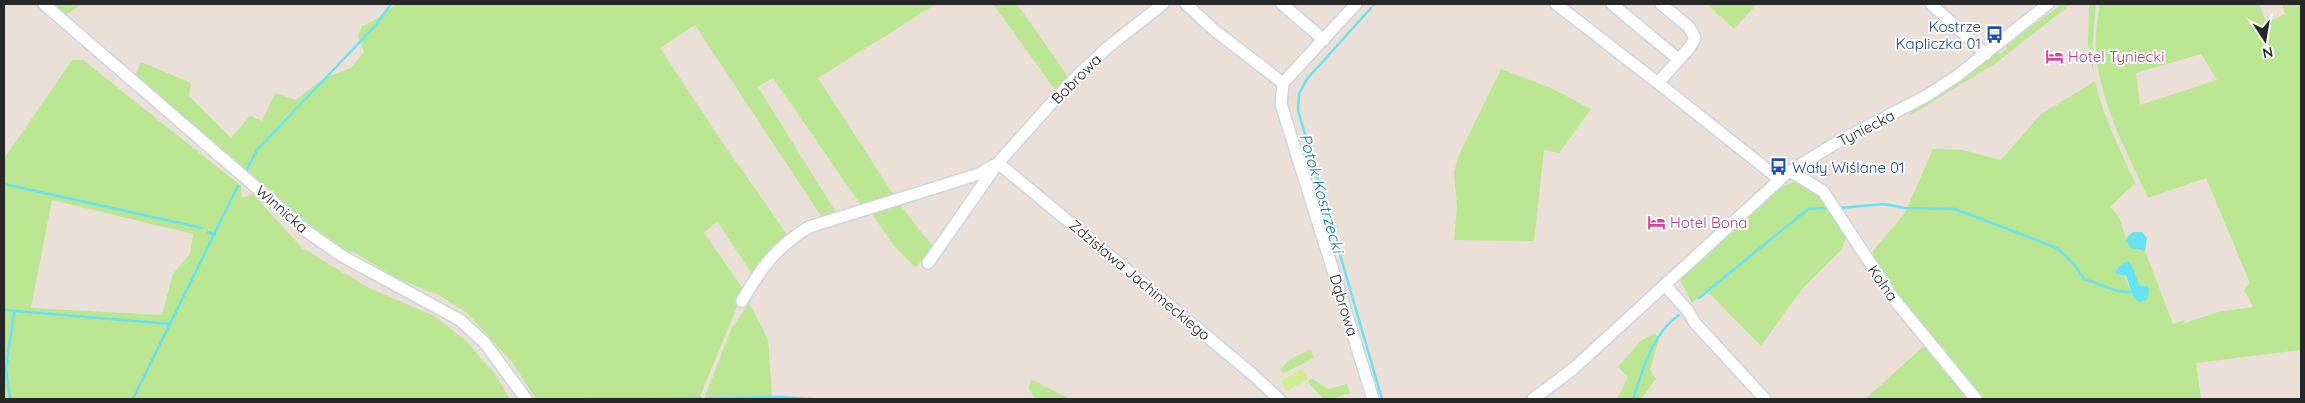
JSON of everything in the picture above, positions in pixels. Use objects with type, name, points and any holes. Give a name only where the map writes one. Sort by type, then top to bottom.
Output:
[{"type":"street","name":"Winnicka","points":[[44,4],[309,233],[342,256],[460,320],[485,343],[526,399]]},
{"type":"street","name":"Bobrowa","points":[[928,263],[1002,165],[1079,74],[1108,47],[1163,4]]},
{"type":"street","points":[[1186,4],[1214,30],[1283,83],[1356,4]]},
{"type":"street","points":[[1282,4],[1324,40]]},
{"type":"street","points":[[1556,4],[1779,180]]},
{"type":"street","points":[[1612,4],[1678,59]]},
{"type":"street","points":[[1658,83],[1695,38],[1694,32],[1661,4]]},
{"type":"street","points":[[1931,4],[1986,54]]},
{"type":"street","name":"Tyniecka","points":[[1533,399],[1573,369],[1790,171],[1836,143],[1926,96],[1957,76],[2048,4]]},
{"type":"street","name":"Dąbrowa","points":[[1283,83],[1281,104],[1373,399]]},
{"type":"street","name":"Bobrowa","points":[[742,301],[768,260],[793,237],[809,227],[979,174],[1002,165]]},
{"type":"street","name":"Zdzisława Jachimeckiego","points":[[1002,165],[1279,399]]},
{"type":"street","name":"Kolna","points":[[1790,171],[1823,191],[1888,292],[1976,399]]},
{"type":"street","points":[[1665,285],[1688,311],[1695,323],[1765,399]]},
{"type":"green space","points":[[54,4],[82,4],[66,15]]},
{"type":"green space","points":[[396,4],[936,4],[818,78],[893,194],[861,205],[773,78],[758,87],[837,214],[823,219],[695,25],[660,48],[788,236],[771,247],[752,274],[717,221],[704,233],[744,290],[699,399],[536,399],[512,362],[467,313],[439,295],[398,279],[352,251],[350,254],[290,210],[136,74],[141,62],[191,83],[189,96],[231,138],[250,116],[262,121],[275,93],[296,100],[324,78],[351,68],[364,52],[358,36],[362,26],[375,20]]},
{"type":"green space","points":[[993,4],[1017,4],[1069,78],[1056,91]]},
{"type":"green space","points":[[1707,4],[1757,4],[1734,29]]},
{"type":"green space","points":[[2062,4],[2071,4],[1996,63],[1909,116],[1913,110],[1946,90],[1996,52],[2001,54],[2007,48],[2006,45]]},
{"type":"green space","points":[[2089,4],[2096,4],[2093,33],[2095,81],[2088,44]]},
{"type":"green space","points":[[2100,4],[2259,4],[2266,23],[2285,14],[2282,4],[2301,4],[2301,350],[2196,363],[2201,399],[1982,399],[1945,358],[1872,262],[1873,251],[1905,213],[1933,149],[1963,150],[2001,160],[2040,115],[2095,81],[2107,121],[2135,183],[2110,207],[2118,216],[2127,239],[2133,248],[2145,251],[2173,324],[2184,320],[2185,323],[2218,312],[2253,307],[2244,290],[2250,283],[2206,178],[2148,198],[2116,128],[2103,91],[2096,54],[2099,10]],"holes":[[[2201,54],[2217,80],[2140,105],[2136,73]],[[2133,266],[2135,278],[2140,286],[2133,296],[2124,275]]]},
{"type":"green space","points":[[72,60],[83,60],[241,186],[242,198],[253,194],[302,248],[367,287],[434,316],[465,340],[494,373],[510,399],[4,399],[4,159]],"holes":[[[52,200],[193,234],[190,254],[173,274],[162,315],[31,308]]]},
{"type":"green space","points":[[1501,69],[1551,88],[1591,109],[1559,153],[1544,150],[1534,241],[1454,240],[1457,206],[1454,172],[1459,155]]},
{"type":"green space","points":[[1798,180],[1817,190],[1845,230],[1846,238],[1841,250],[1801,290],[1761,346],[1711,295],[1704,292],[1692,303],[1680,280],[1779,188]]},
{"type":"green space","points":[[898,202],[932,246],[916,268],[894,246],[870,211]]},
{"type":"green space","points":[[749,303],[768,339],[772,397],[705,396],[732,328]]},
{"type":"green space","points":[[1655,333],[1659,339],[1650,370],[1656,379],[1641,399],[1617,399],[1628,377],[1618,367],[1641,341]]},
{"type":"green space","points":[[1924,346],[1973,399],[1865,399]]},
{"type":"green space","points":[[1311,349],[1314,358],[1284,373],[1280,370],[1289,360]]},
{"type":"green space","points":[[1302,369],[1308,379],[1287,391],[1281,381]]},
{"type":"green space","points":[[1311,378],[1328,389],[1347,384],[1350,393],[1331,399],[1323,399],[1308,382]]},
{"type":"green space","points":[[1031,379],[1070,399],[1036,399],[1029,389]]},
{"type":"water","points":[[2133,232],[2142,232],[2147,238],[2145,251],[2131,248],[2126,241],[2127,237]]},
{"type":"water","points":[[2128,261],[2140,286],[2147,286],[2149,289],[2147,300],[2138,302],[2133,296],[2126,276],[2116,274],[2115,271]]},
{"type":"waterway","points":[[246,171],[257,150],[375,26],[391,4]]},
{"type":"waterway","name":"Potok Kostrzecki","points":[[1371,8],[1307,79],[1299,94],[1298,110],[1382,399]]},
{"type":"waterway","points":[[4,184],[202,228]]},
{"type":"waterway","points":[[166,332],[238,186]]},
{"type":"waterway","points":[[1840,208],[1884,204],[1904,208],[1955,209],[2057,248],[2073,263],[2085,280],[2118,291],[2131,292]]},
{"type":"waterway","points":[[1699,298],[1808,209],[1829,208]]},
{"type":"waterway","points":[[208,232],[215,235]]},
{"type":"waterway","points":[[4,310],[170,324]]},
{"type":"waterway","points":[[10,399],[6,369],[14,312]]},
{"type":"waterway","points":[[1633,399],[1655,342],[1669,323],[1679,315]]},
{"type":"waterway","points":[[133,399],[166,332]]},
{"type":"waterway","points":[[706,398],[781,397],[812,399]]},
{"type":"waterway","points":[[583,399],[701,398]]},
{"type":"place","name":"Kostrze Kapliczka 01","points":[[1995,35]]},
{"type":"place","name":"Hotel Tyniecki","points":[[2054,56]]},
{"type":"place","name":"Wały Wiślane 01","points":[[1778,167]]},
{"type":"place","name":"Hotel Bona","points":[[1656,222]]}]
